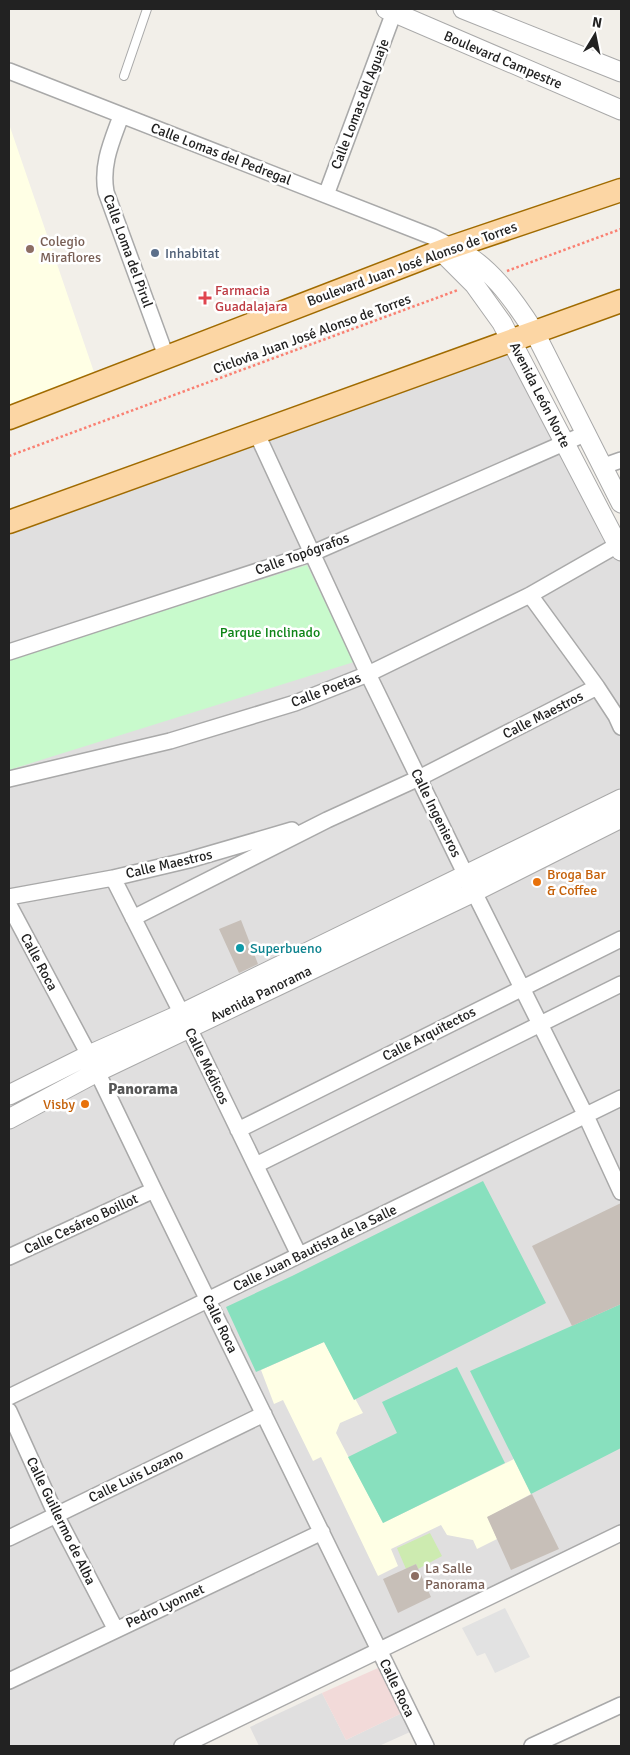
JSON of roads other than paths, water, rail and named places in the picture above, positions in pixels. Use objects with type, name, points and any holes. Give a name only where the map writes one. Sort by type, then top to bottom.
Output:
[{"type":"main road","name":"Boulevard Juan José Alonso de Torres","points":[[9,418],[442,245],[621,190]]},
{"type":"main road","points":[[9,522],[256,432],[507,332],[535,333],[621,301]]},
{"type":"street","points":[[463,9],[621,72]]},
{"type":"street","name":"Boulevard Campestre","points":[[390,10],[621,110]]},
{"type":"street","name":"Calle Lomas del Aguaje","points":[[326,195],[390,10]]},
{"type":"street","name":"Calle Lomas del Pedregal","points":[[9,71],[326,195],[442,245]]},
{"type":"street","name":"Calle Loma del Pirul","points":[[121,116],[106,158],[104,171],[106,192],[166,356]]},
{"type":"street","name":"Avenida León Norte","points":[[442,245],[464,252],[482,280],[564,443],[620,546]]},
{"type":"street","name":"Avenida León Norte","points":[[482,280],[522,313],[535,333],[587,433],[613,463],[621,502]]},
{"type":"street","points":[[507,332],[522,313]]},
{"type":"street","name":"Calle Ingenieros","points":[[256,432],[368,674],[586,1116],[621,1192]]},
{"type":"street","name":"Calle Topógrafos","points":[[9,652],[313,553],[587,433]]},
{"type":"street","name":"Calle Poetas","points":[[9,779],[187,736],[295,703],[368,674],[530,595],[620,546]]},
{"type":"street","points":[[530,595],[597,688],[616,716],[621,727]]},
{"type":"street","name":"Calle Maestros","points":[[133,918],[327,820],[419,778],[597,688]]},
{"type":"street","name":"Avenida Panorama","points":[[470,883],[621,799]]},
{"type":"street","name":"Avenida Panorama","points":[[9,1095],[93,1063],[185,1021],[470,883],[621,818]]},
{"type":"street","name":"Calle Maestros","points":[[9,897],[113,878],[218,853],[327,820]]},
{"type":"street","name":"Calle Médicos","points":[[113,878],[299,1255]]},
{"type":"street","name":"Calle Roca","points":[[9,905],[93,1063],[426,1746]]},
{"type":"street","name":"Calle Arquitectos","points":[[238,1130],[621,939]]},
{"type":"street","points":[[256,1165],[621,984]]},
{"type":"street","name":"Avenida Panorama","points":[[10,1116],[93,1063]]},
{"type":"street","name":"Calle Juan Bautista de la Salle","points":[[9,1397],[621,1098]]},
{"type":"street","name":"Calle Cesáreo Boillot","points":[[9,1257],[154,1190]]},
{"type":"street","name":"Calle Guillermo de Alba","points":[[9,1411],[56,1515],[116,1630]]},
{"type":"street","name":"Calle Luis Lozano","points":[[9,1538],[264,1414]]},
{"type":"street","name":"Pedro Lyonnet","points":[[9,1681],[322,1532]]},
{"type":"street","points":[[182,1746],[621,1533]]},
{"type":"street","points":[[532,1746],[621,1705]]},
{"type":"lane","points":[[124,76],[147,9]]},
{"type":"place","name":"Colegio Miraflores","points":[[30,249]]},
{"type":"place","name":"Inhabitat","points":[[155,253]]},
{"type":"place","name":"Farmacia Guadalajara","points":[[205,298]]},
{"type":"place","name":"Broga Bar & Coffee","points":[[537,882]]},
{"type":"place","name":"Superbueno","points":[[240,948]]},
{"type":"place","name":"Visby","points":[[85,1104]]},
{"type":"place","name":"La Salle Panorama","points":[[415,1576]]},
{"type":"district","name":"Panorama","points":[[143,1089]]},
{"type":"park label","name":"Parque Inclinado","points":[[270,632]]}]
